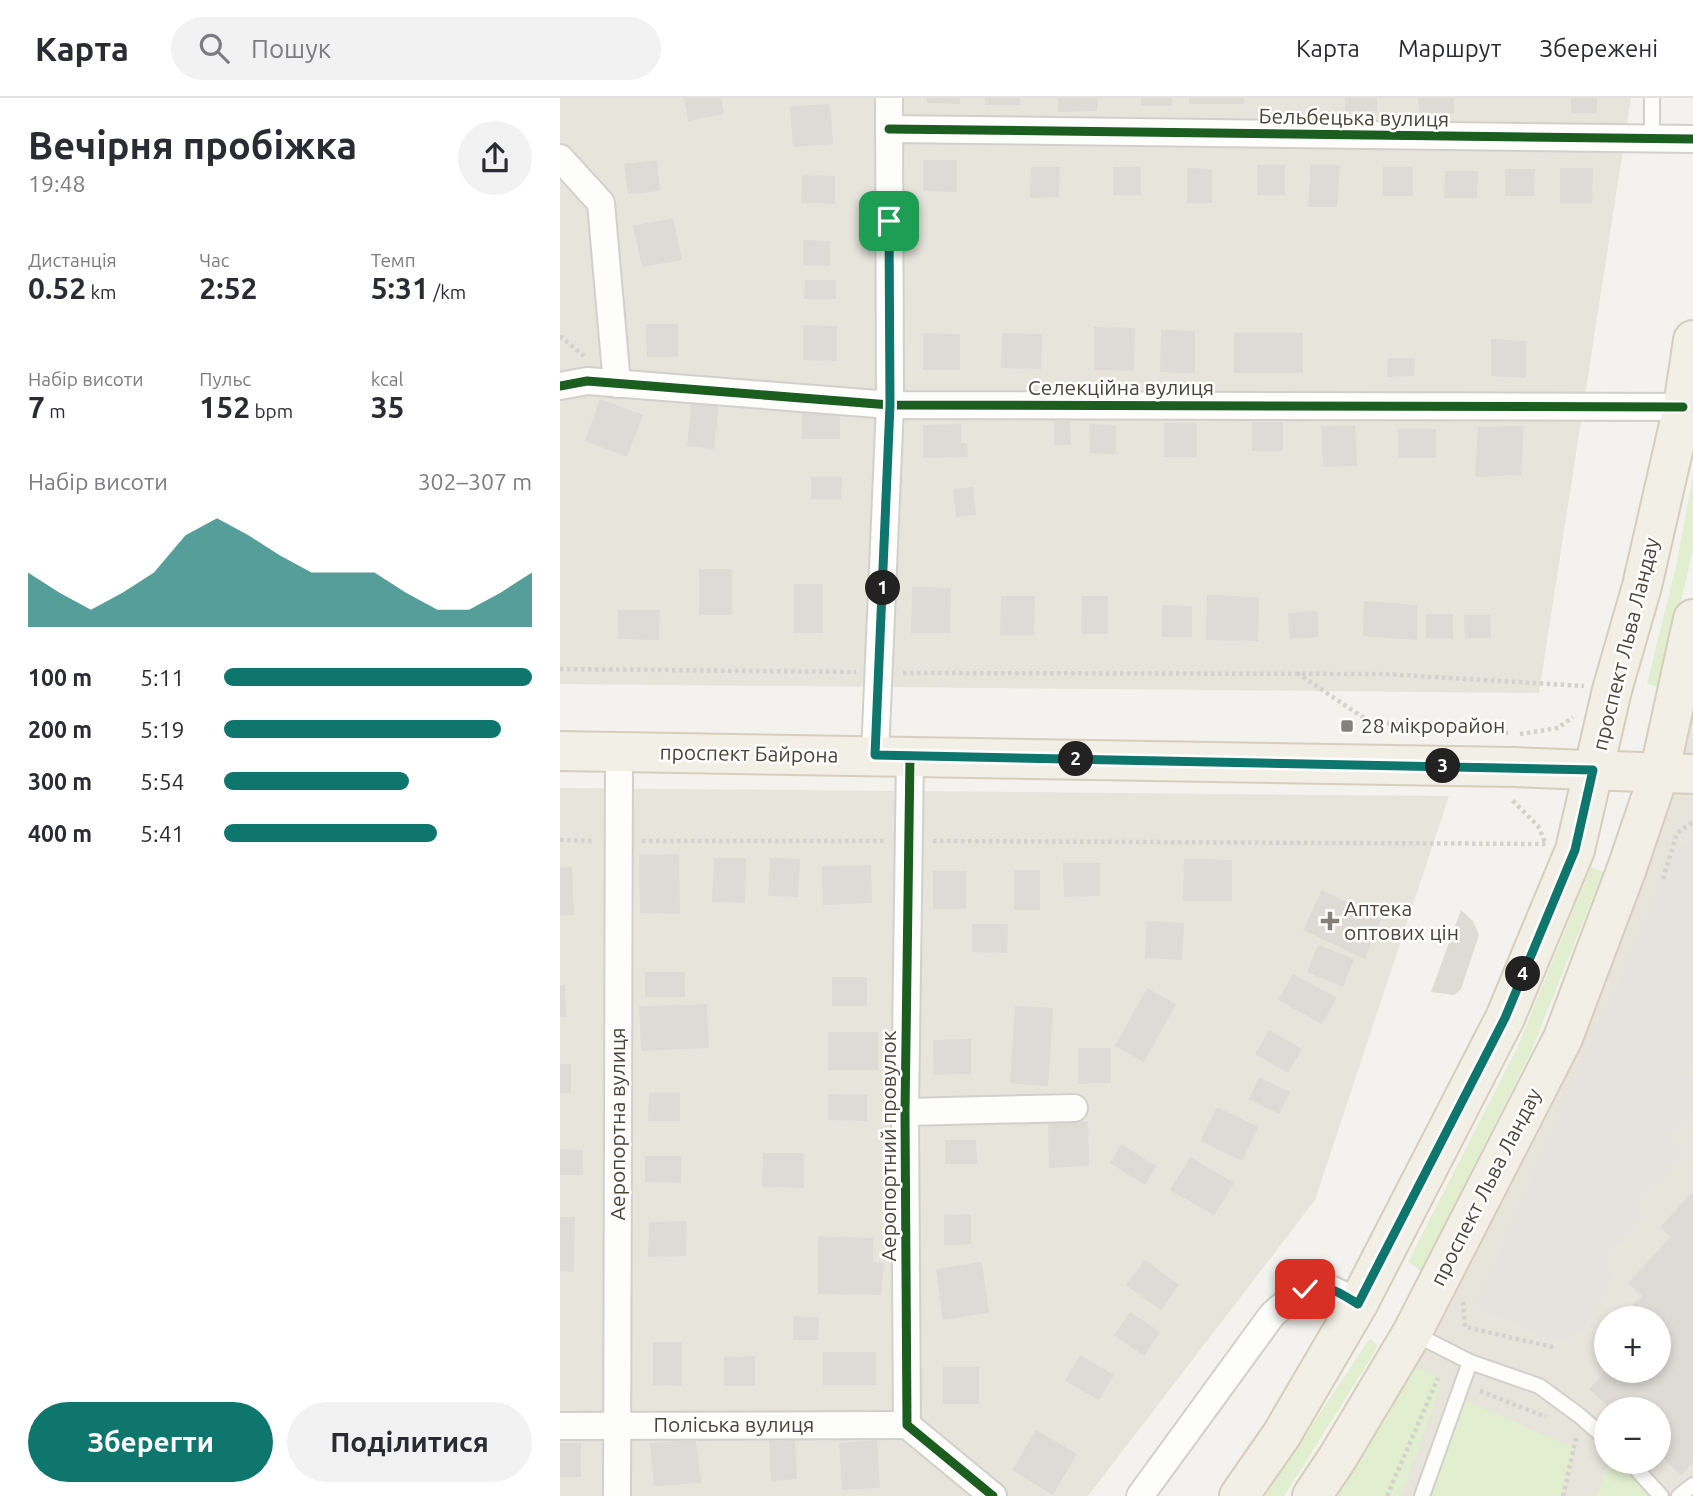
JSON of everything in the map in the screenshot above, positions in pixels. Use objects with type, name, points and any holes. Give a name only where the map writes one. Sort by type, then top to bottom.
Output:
[{"type":"main road","name":"проспект Льва Ландау","points":[[1239,1496],[1282,1434],[1358,1304],[1505,1018],[1575,850],[1612,690],[1642,586],[1683,407],[1693,340]]},
{"type":"main road","name":"проспект Льва Ландау","points":[[1312,1496],[1412,1333],[1563,1038],[1628,868],[1676,774],[1693,619]]},
{"type":"main road","name":"проспект Байрона","points":[[560,751],[893,755],[1676,774]]},
{"type":"main road","points":[[1358,1304],[1412,1333]]},
{"type":"street","name":"Аеропортний провулок","points":[[888,98],[890,405],[879,673],[908,841],[905,1112],[907,1425]]},
{"type":"street","name":"Бельбецька вулиця","points":[[889,129],[1693,139]]},
{"type":"street","points":[[560,158],[601,203],[617,384]]},
{"type":"street","name":"Селекційна вулиця","points":[[560,386],[587,381],[890,405],[1683,407]]},
{"type":"street","name":"Аеропортна вулиця","points":[[617,1496],[619,752]]},
{"type":"street","points":[[905,1112],[1074,1108]]},
{"type":"street","points":[[1140,1496],[1272,1315],[1293,1297],[1314,1285],[1324,1285],[1358,1304]]},
{"type":"street","points":[[907,1425],[993,1496]]},
{"type":"street","name":"Поліська вулиця","points":[[560,1426],[907,1425]]},
{"type":"lane","points":[[1652,98],[1652,139]]},
{"type":"lane","points":[[1412,1333],[1470,1362],[1539,1386],[1579,1423],[1594,1432]]},
{"type":"lane","points":[[1422,1496],[1470,1362]]},
{"type":"lane","points":[[1641,1474],[1661,1496]]},
{"type":"lane","points":[[1679,1496],[1693,1485]]},
{"type":"path","points":[[560,669],[1384,674],[1587,686],[1582,696]]},
{"type":"path","points":[[1297,673],[1370,722],[1517,734],[1535,733],[1568,723],[1578,706]]},
{"type":"path","points":[[560,840],[1546,844],[1538,826],[1511,799]]},
{"type":"path","points":[[1663,879],[1677,833],[1693,822]]},
{"type":"path","points":[[1463,1301],[1465,1327],[1553,1347]]},
{"type":"path","points":[[1387,1496],[1438,1378]]},
{"type":"path","points":[[1475,1389],[1579,1423],[1563,1496]]},
{"type":"shaded area","points":[[560,98],[1631,98],[1539,693],[560,684]]},
{"type":"shaded area","points":[[1693,619],[1693,1496],[1312,1496],[1563,1038]]},
{"type":"shaded area","points":[[560,788],[1449,796],[1315,1200],[1088,1496],[560,1496]]},
{"type":"shaded area","points":[[1693,836],[1693,1062],[1687,1073],[1693,1078],[1693,1108],[1670,1137],[1685,1153],[1636,1206],[1645,1217],[1605,1261],[1615,1275],[1582,1330],[1559,1342],[1474,1307],[1678,849]]},
{"type":"green space","points":[[1693,475],[1693,549],[1661,687],[1647,684],[1677,562]]},
{"type":"green space","points":[[1591,867],[1603,872],[1531,1052],[1421,1271],[1408,1262],[1517,1048]]},
{"type":"green space","points":[[1371,1339],[1377,1345],[1376,1350],[1284,1496],[1265,1496],[1368,1341]]},
{"type":"green space","points":[[1409,1367],[1423,1370],[1438,1378],[1440,1388],[1401,1496],[1333,1496]]},
{"type":"green space","points":[[1458,1397],[1574,1448],[1563,1496],[1422,1496]]},
{"type":"green space","points":[[1605,1474],[1641,1474],[1661,1496],[1597,1496]]},
{"type":"building","points":[[684,98],[721,98],[724,114],[688,121]]},
{"type":"building","points":[[927,98],[960,98],[960,104],[927,103]]},
{"type":"building","points":[[985,98],[1020,98],[1020,105],[985,105]]},
{"type":"building","points":[[1058,98],[1098,98],[1097,111],[1058,112]]},
{"type":"building","points":[[1141,98],[1172,98],[1172,106],[1141,106]]},
{"type":"building","points":[[1189,98],[1244,98],[1244,104],[1189,104]]},
{"type":"building","points":[[1345,98],[1377,98],[1377,111],[1345,111]]},
{"type":"building","points":[[1418,98],[1454,98],[1454,113],[1419,112]]},
{"type":"building","points":[[1571,98],[1597,98],[1597,113],[1571,113]]},
{"type":"building","points":[[830,104],[833,144],[793,147],[790,106]]},
{"type":"building","points":[[657,160],[660,191],[628,194],[624,164]]},
{"type":"building","points":[[923,160],[957,160],[957,192],[923,191]]},
{"type":"building","points":[[1257,165],[1285,165],[1285,195],[1257,195]]},
{"type":"building","points":[[1311,165],[1340,165],[1337,207],[1308,207]]},
{"type":"building","points":[[1031,167],[1060,167],[1059,197],[1030,198]]},
{"type":"building","points":[[1113,167],[1141,167],[1141,195],[1113,195]]},
{"type":"building","points":[[1383,167],[1413,167],[1413,196],[1383,196]]},
{"type":"building","points":[[1187,168],[1212,169],[1212,203],[1187,203]]},
{"type":"building","points":[[1560,168],[1593,168],[1592,203],[1560,203]]},
{"type":"building","points":[[1505,169],[1535,169],[1534,196],[1505,196]]},
{"type":"building","points":[[1445,171],[1478,171],[1477,198],[1444,198]]},
{"type":"building","points":[[802,175],[835,176],[835,204],[801,203]]},
{"type":"building","points":[[673,218],[682,260],[642,267],[633,226]]},
{"type":"building","points":[[803,240],[830,241],[830,266],[803,265]]},
{"type":"building","points":[[805,280],[836,280],[836,299],[804,299]]},
{"type":"building","points":[[646,324],[678,324],[678,357],[647,357]]},
{"type":"building","points":[[803,325],[837,326],[837,361],[803,360]]},
{"type":"building","points":[[1094,327],[1135,328],[1134,371],[1094,370]]},
{"type":"building","points":[[1161,330],[1195,331],[1195,373],[1160,372]]},
{"type":"building","points":[[923,333],[960,334],[960,370],[923,370]]},
{"type":"building","points":[[1002,333],[1042,334],[1041,369],[1001,368]]},
{"type":"building","points":[[1234,333],[1303,333],[1303,373],[1234,373]]},
{"type":"building","points":[[1491,339],[1526,341],[1526,378],[1491,376]]},
{"type":"building","points":[[1388,358],[1415,358],[1414,376],[1387,377]]},
{"type":"building","points":[[600,399],[643,415],[627,457],[585,441]]},
{"type":"building","points":[[692,399],[719,402],[714,449],[687,446]]},
{"type":"building","points":[[802,410],[840,410],[840,439],[802,439]]},
{"type":"building","points":[[1054,421],[1070,421],[1071,445],[1054,445]]},
{"type":"building","points":[[1252,422],[1283,422],[1283,451],[1252,451]]},
{"type":"building","points":[[1164,423],[1197,423],[1197,457],[1164,457]]},
{"type":"building","points":[[961,424],[961,443],[967,443],[968,457],[923,458],[923,425]]},
{"type":"building","points":[[1089,424],[1116,425],[1116,454],[1090,453]]},
{"type":"building","points":[[1355,425],[1357,466],[1323,467],[1321,426]]},
{"type":"building","points":[[1524,426],[1521,475],[1475,477],[1478,427]]},
{"type":"building","points":[[1398,429],[1436,429],[1436,458],[1398,458]]},
{"type":"building","points":[[811,477],[842,477],[841,499],[811,499]]},
{"type":"building","points":[[973,487],[976,515],[956,517],[953,489]]},
{"type":"building","points":[[699,569],[732,569],[732,615],[699,615]]},
{"type":"building","points":[[794,584],[823,584],[823,633],[794,633]]},
{"type":"building","points":[[912,587],[951,588],[950,633],[911,633]]},
{"type":"building","points":[[1207,595],[1259,597],[1258,641],[1206,640]]},
{"type":"building","points":[[1001,596],[1035,596],[1034,635],[1000,635]]},
{"type":"building","points":[[1082,596],[1108,596],[1108,634],[1081,634]]},
{"type":"building","points":[[1364,601],[1417,605],[1417,640],[1363,636]]},
{"type":"building","points":[[1162,605],[1192,606],[1192,637],[1162,637]]},
{"type":"building","points":[[618,610],[660,610],[659,640],[618,639]]},
{"type":"building","points":[[1317,611],[1319,637],[1290,639],[1288,613]]},
{"type":"building","points":[[1426,614],[1453,614],[1453,639],[1426,638]]},
{"type":"building","points":[[1464,615],[1490,615],[1491,638],[1465,638]]},
{"type":"building","points":[[679,854],[680,914],[640,913],[639,855]]},
{"type":"building","points":[[714,858],[746,858],[745,903],[712,902]]},
{"type":"building","points":[[770,858],[800,859],[798,897],[768,896]]},
{"type":"building","points":[[1184,859],[1232,860],[1232,901],[1183,901]]},
{"type":"building","points":[[1063,863],[1100,863],[1100,896],[1064,897]]},
{"type":"building","points":[[871,865],[872,903],[823,905],[822,866]]},
{"type":"building","points":[[572,867],[574,915],[560,915],[560,868]]},
{"type":"building","points":[[1014,870],[1040,870],[1040,910],[1014,910]]},
{"type":"building","points":[[933,871],[966,871],[966,909],[933,909]]},
{"type":"building","points":[[1322,890],[1381,919],[1365,959],[1303,930]]},
{"type":"building","points":[[1461,910],[1473,921],[1479,935],[1461,989],[1454,995],[1431,992]]},
{"type":"building","points":[[1146,921],[1184,923],[1182,960],[1145,958]]},
{"type":"building","points":[[972,924],[1008,924],[1007,953],[972,952]]},
{"type":"building","points":[[1318,945],[1354,959],[1343,987],[1307,972]]},
{"type":"building","points":[[645,972],[685,972],[685,997],[645,997]]},
{"type":"building","points":[[1293,974],[1337,998],[1322,1024],[1278,1000]]},
{"type":"building","points":[[832,977],[867,977],[867,1006],[832,1006]]},
{"type":"building","points":[[560,985],[565,985],[566,1017],[560,1017]]},
{"type":"building","points":[[1147,988],[1176,1004],[1144,1062],[1115,1046]]},
{"type":"building","points":[[707,1004],[709,1048],[641,1051],[639,1006]]},
{"type":"building","points":[[1015,1006],[1053,1008],[1048,1086],[1010,1083]]},
{"type":"building","points":[[1269,1030],[1302,1049],[1288,1073],[1255,1054]]},
{"type":"building","points":[[828,1032],[878,1032],[878,1070],[828,1070]]},
{"type":"building","points":[[971,1039],[971,1074],[934,1075],[933,1040]]},
{"type":"building","points":[[1078,1048],[1111,1048],[1111,1083],[1078,1084]]},
{"type":"building","points":[[560,1064],[571,1064],[571,1093],[560,1093]]},
{"type":"building","points":[[1259,1077],[1290,1092],[1279,1114],[1249,1099]]},
{"type":"building","points":[[649,1093],[680,1093],[680,1121],[648,1121]]},
{"type":"building","points":[[828,1094],[867,1095],[867,1121],[828,1120]]},
{"type":"building","points":[[1217,1107],[1258,1127],[1242,1161],[1200,1141]]},
{"type":"building","points":[[1088,1121],[1089,1166],[1049,1168],[1048,1122]]},
{"type":"building","points":[[945,1140],[976,1140],[977,1164],[945,1164]]},
{"type":"building","points":[[1121,1144],[1156,1166],[1145,1185],[1110,1163]]},
{"type":"building","points":[[560,1149],[583,1150],[583,1175],[560,1175]]},
{"type":"building","points":[[763,1153],[804,1153],[804,1188],[762,1187]]},
{"type":"building","points":[[645,1156],[681,1156],[681,1183],[645,1182]]},
{"type":"building","points":[[1190,1157],[1234,1183],[1214,1215],[1170,1190]]},
{"type":"building","points":[[1693,1192],[1693,1463],[1681,1475],[1671,1465],[1671,1397],[1598,1397],[1589,1389],[1595,1383],[1671,1383],[1671,1306],[1632,1306],[1642,1296],[1628,1283],[1671,1237],[1660,1227]]},
{"type":"building","points":[[971,1214],[971,1244],[944,1245],[944,1215]]},
{"type":"building","points":[[560,1217],[575,1217],[574,1272],[560,1271]]},
{"type":"building","points":[[687,1221],[686,1256],[648,1257],[649,1222]]},
{"type":"building","points":[[818,1236],[873,1238],[873,1262],[884,1263],[881,1295],[818,1294]]},
{"type":"building","points":[[1145,1260],[1179,1285],[1161,1310],[1126,1285]]},
{"type":"building","points":[[982,1262],[989,1313],[943,1320],[936,1269]]},
{"type":"building","points":[[1130,1312],[1160,1332],[1144,1356],[1114,1335]]},
{"type":"building","points":[[793,1316],[819,1317],[818,1340],[793,1340]]},
{"type":"building","points":[[653,1342],[682,1342],[682,1386],[653,1385]]},
{"type":"building","points":[[823,1352],[876,1352],[876,1385],[823,1385]]},
{"type":"building","points":[[1080,1355],[1114,1375],[1099,1400],[1065,1381]]},
{"type":"building","points":[[755,1356],[755,1386],[724,1386],[724,1357]]},
{"type":"building","points":[[943,1367],[979,1367],[979,1404],[943,1404]]},
{"type":"building","points":[[1036,1430],[1077,1454],[1053,1495],[1012,1470]]},
{"type":"building","points":[[696,1440],[701,1483],[654,1486],[650,1443]]},
{"type":"building","points":[[795,1440],[797,1479],[771,1481],[769,1441]]},
{"type":"building","points":[[877,1440],[880,1488],[842,1490],[839,1443]]},
{"type":"building","points":[[560,1443],[581,1443],[581,1477],[560,1477]]},
{"type":"cycle path","points":[[889,129],[1693,139]]},
{"type":"cycle path","points":[[560,386],[587,381],[890,405],[1683,407]]},
{"type":"cycle path","points":[[910,756],[905,1112],[907,1425],[993,1496]]},
{"type":"place","name":"28 мікрорайон","points":[[1347,726]]},
{"type":"place","name":"Аптека оптових цін","points":[[1330,921]]},
{"type":"route","points":[[889,221],[890,405],[875,755],[1593,770],[1575,850],[1505,1018],[1358,1304],[1324,1285],[1305,1289]]}]
